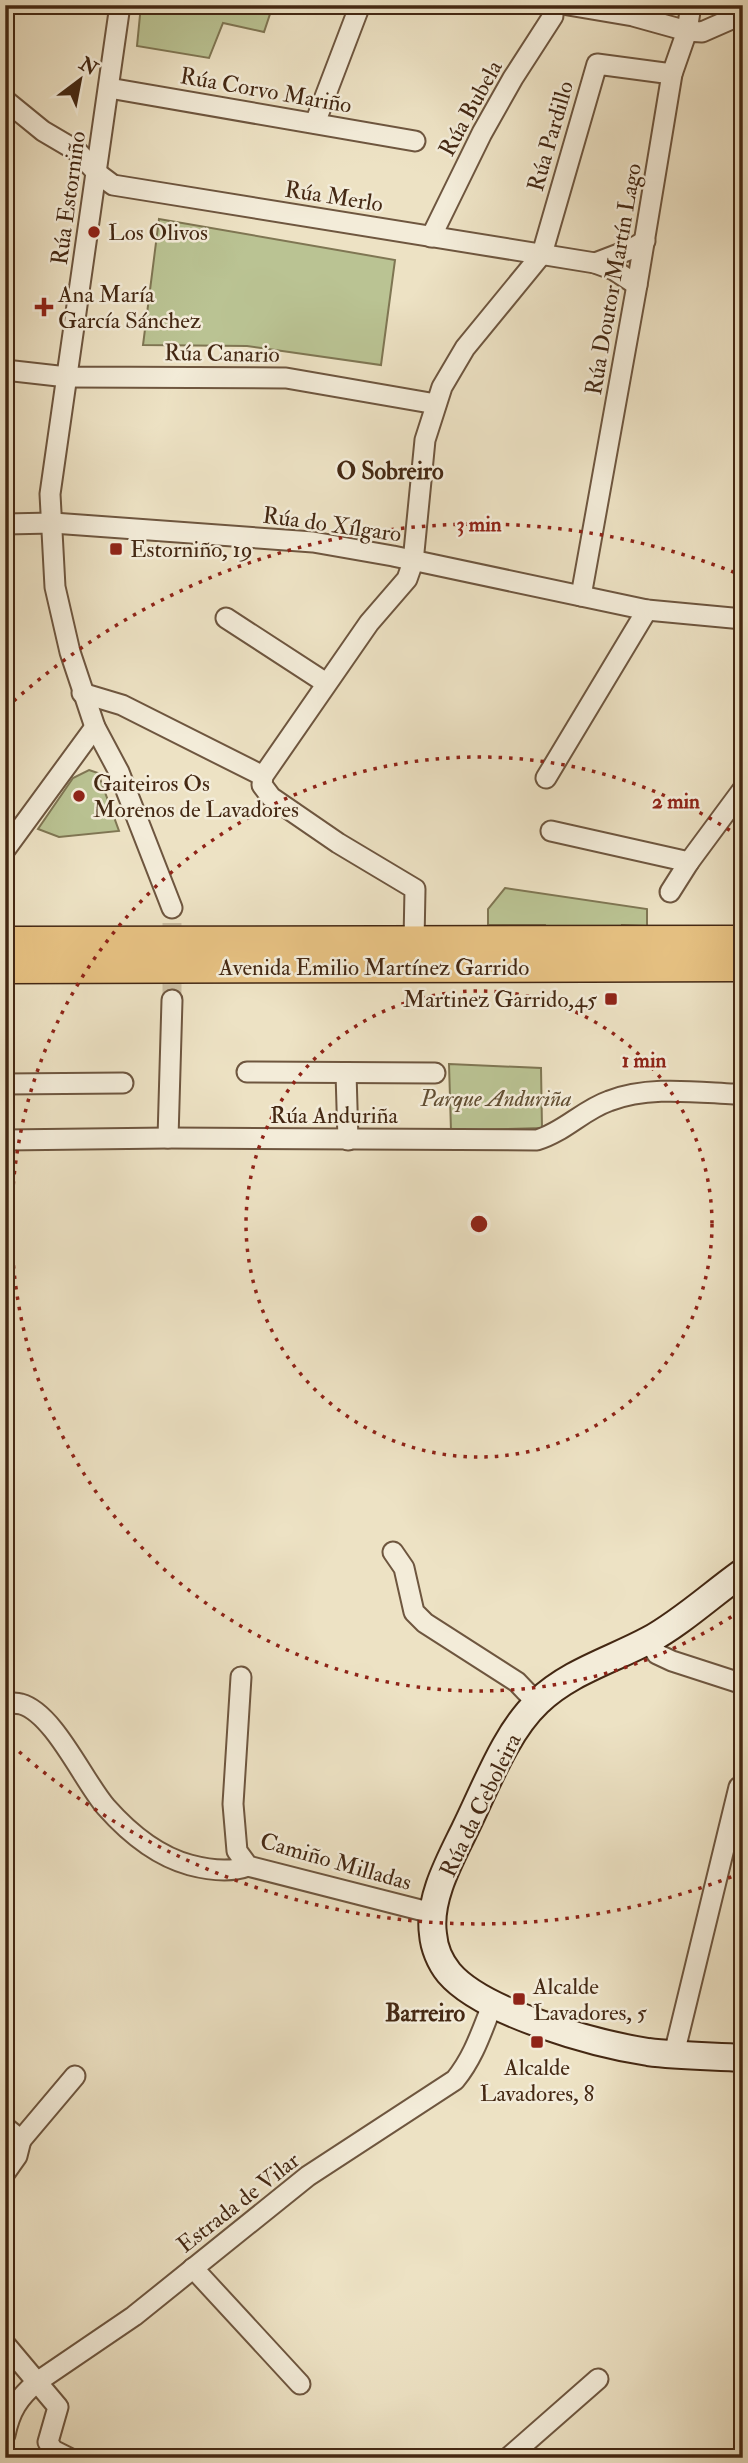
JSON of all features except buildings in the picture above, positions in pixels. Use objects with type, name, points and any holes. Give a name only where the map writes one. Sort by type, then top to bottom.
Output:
[{"type":"main road","name":"Avenida Emilio Martínez Garrido","points":[[10,948],[414,941],[743,940]]},
{"type":"main road","name":"Avenida Emilio Martínez Garrido","points":[[10,948],[743,966]]},
{"type":"street","name":"Rúa Estorniño","points":[[120,5],[50,494],[55,587],[69,652],[94,727],[119,772],[172,908]]},
{"type":"street","points":[[314,123],[360,5]]},
{"type":"street","name":"Rúa Bubela","points":[[431,237],[482,133],[553,16],[552,5]]},
{"type":"street","points":[[568,5],[634,11],[687,31],[702,32],[743,14]]},
{"type":"street","name":"Rúa Doutor Martín Lago","points":[[581,596],[638,285],[672,74],[687,31],[691,5]]},
{"type":"street","name":"Rúa Pardillo","points":[[542,254],[597,64],[672,74]]},
{"type":"street","name":"Rúa Corvo Mariño","points":[[109,88],[415,141]]},
{"type":"street","name":"Rúa Merlo","points":[[5,100],[43,131],[78,151],[97,173],[113,185],[595,263],[614,270],[638,285]]},
{"type":"street","points":[[78,151],[102,140]]},
{"type":"street","points":[[595,263],[645,241]]},
{"type":"street","points":[[414,941],[415,890],[338,843],[271,797],[262,785],[262,776],[369,623],[407,579],[413,562],[425,440],[442,387],[465,348],[542,254]]},
{"type":"street","name":"Rúa Canario","points":[[5,370],[67,377],[286,378],[436,404]]},
{"type":"street","name":"Rúa do Xílgaro","points":[[5,524],[53,523],[313,542],[393,556],[647,610],[743,619]]},
{"type":"street","points":[[546,778],[647,610]]},
{"type":"street","points":[[226,618],[326,683]]},
{"type":"street","points":[[82,693],[122,705],[262,776]]},
{"type":"street","points":[[5,850],[94,727]]},
{"type":"street","points":[[670,892],[743,789]]},
{"type":"street","points":[[551,831],[689,862]]},
{"type":"street","points":[[168,1138],[172,1000]]},
{"type":"street","points":[[247,1072],[435,1073]]},
{"type":"street","points":[[346,1073],[348,1140]]},
{"type":"street","points":[[5,1084],[123,1083]]},
{"type":"street","name":"Rúa Anduriña","points":[[5,1140],[537,1140],[554,1135],[608,1101],[657,1091],[734,1094]]},
{"type":"street","points":[[393,1552],[404,1568],[414,1612],[425,1623],[517,1682],[537,1703]]},
{"type":"street","name":"Rúa da Ceboleira","points":[[743,1572],[649,1640],[570,1678],[537,1703],[510,1741],[495,1769],[459,1841],[432,1913],[435,1947],[449,1973],[468,1990],[493,2003],[537,2022],[610,2044],[652,2052],[743,2058]]},
{"type":"street","points":[[649,1640],[657,1654],[743,1684]]},
{"type":"street","name":"Camiño Milladas","points":[[241,1677],[233,1804],[237,1851],[248,1866],[432,1913]]},
{"type":"street","points":[[5,1702],[24,1704],[42,1718],[60,1736],[105,1806],[132,1833],[159,1852],[177,1861],[202,1868],[236,1870],[248,1866]]},
{"type":"street","points":[[674,2054],[739,1787]]},
{"type":"street","name":"Estrada de Vilar","points":[[5,2435],[14,2406],[37,2382],[104,2338],[308,2176],[455,2080],[472,2057],[493,2003]]},
{"type":"street","points":[[5,2173],[17,2156],[21,2140],[75,2076]]},
{"type":"street","points":[[5,2127],[21,2140]]},
{"type":"street","points":[[193,2268],[300,2384]]},
{"type":"street","points":[[5,2344],[58,2407],[48,2442],[53,2450],[69,2458]]},
{"type":"street","points":[[508,2458],[598,2379]]},
{"type":"green space","points":[[141,5],[273,5],[264,32],[223,23],[209,58],[137,46]]},
{"type":"green space","points":[[159,219],[395,260],[381,365],[247,346],[143,345]]},
{"type":"green space","points":[[89,770],[98,773],[119,831],[59,837],[38,829],[73,778]]},
{"type":"green space","points":[[505,888],[647,909],[647,926],[622,925],[622,930],[546,931],[545,925],[488,925],[488,909]]},
{"type":"green space","name":"Parque Anduriña","points":[[449,1064],[541,1068],[542,1128],[451,1131]]},
{"type":"tunnel","points":[[172,908],[172,1000]]},
{"type":"place","name":"Los Olivos","points":[[94,232]]},
{"type":"place","name":"Ana María García Sánchez","points":[[44,307]]},
{"type":"place","name":"Estorniño, 19","points":[[116,549]]},
{"type":"place","name":"Gaiteiros Os Morenos de Lavadores","points":[[79,796]]},
{"type":"place","name":"Martinez Garrido,45","points":[[611,999]]},
{"type":"place","name":"Alcalde Lavadores, 5","points":[[519,1999]]},
{"type":"place","name":"Alcalde Lavadores, 8","points":[[537,2042]]},
{"type":"district","name":"O Sobreiro","points":[[390,471]]},
{"type":"district","name":"Barreiro","points":[[425,2013]]}]
